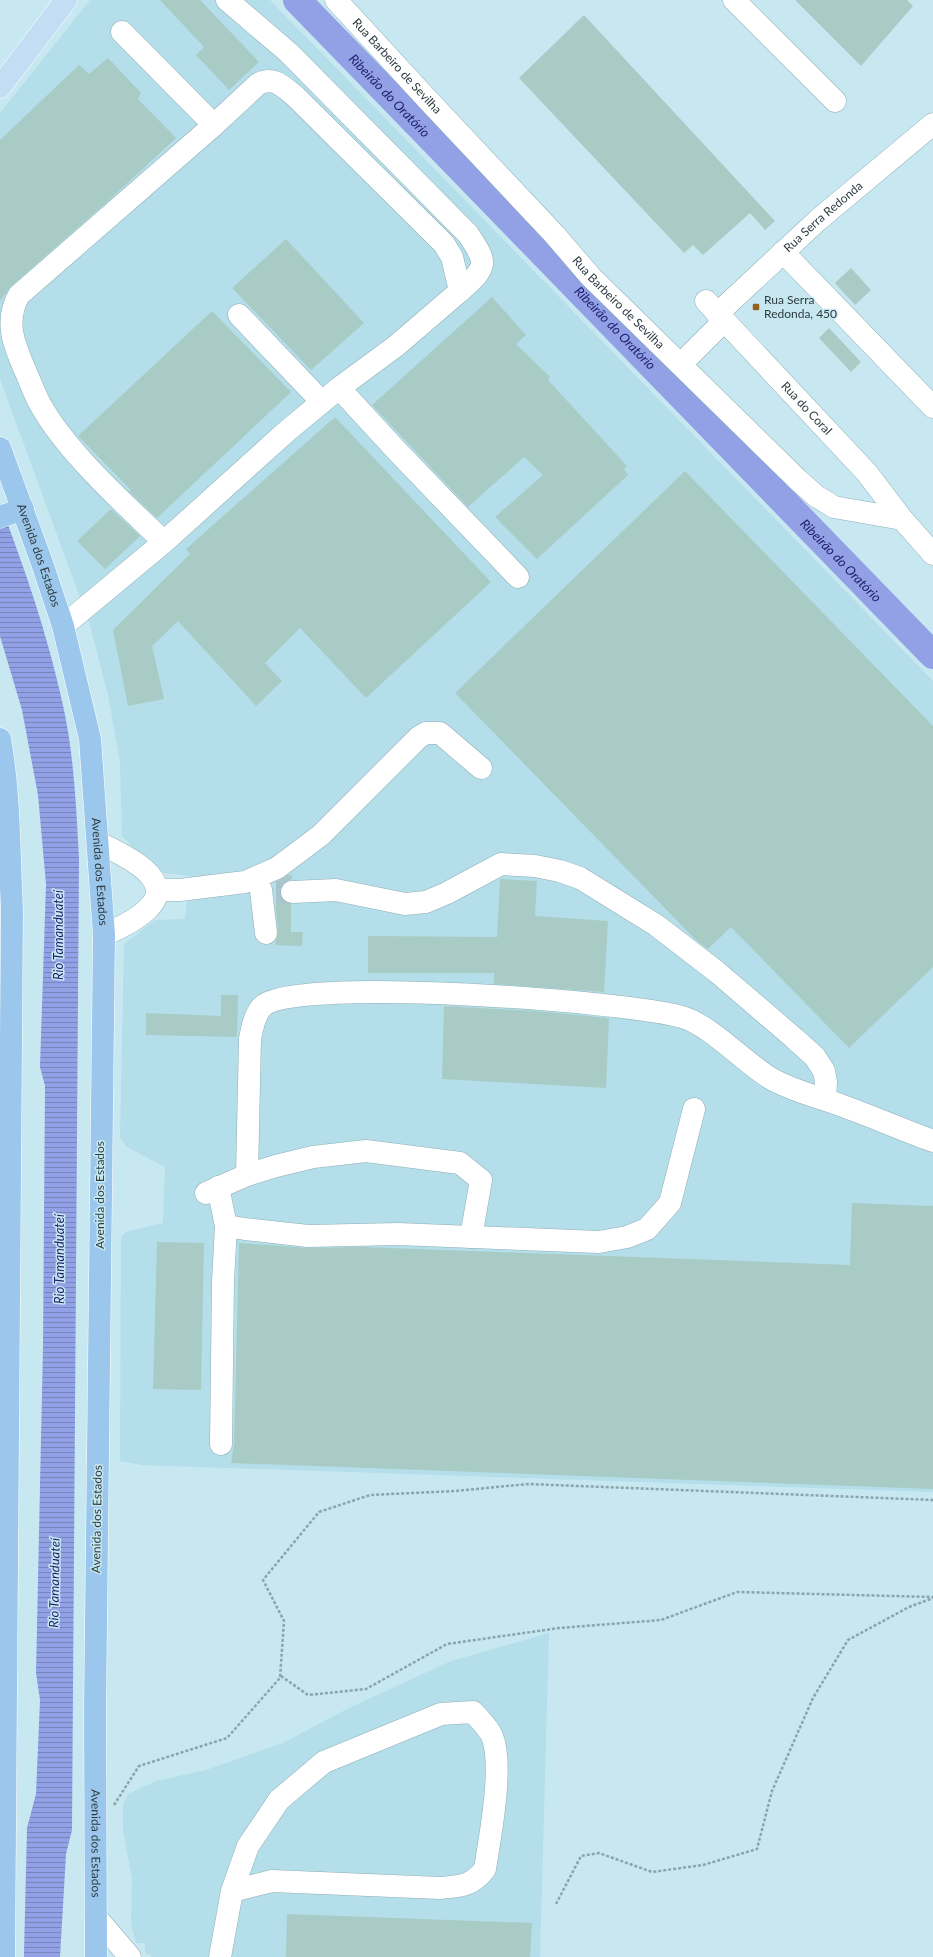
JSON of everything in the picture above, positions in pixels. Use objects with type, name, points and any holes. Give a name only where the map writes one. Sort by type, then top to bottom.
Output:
[{"type":"highway","name":"Avenida dos Estados","points":[[0,448],[10,514],[63,626],[90,739],[99,843],[104,936],[100,1176],[95,1710],[96,1957]]},
{"type":"highway","points":[[0,739],[4,758],[10,830],[6,908],[3,1766],[4,1957]]},
{"type":"main road","points":[[0,87],[66,0]]},
{"type":"street","points":[[63,626],[164,542],[287,431],[339,388],[396,346],[475,278],[482,266],[483,259],[468,234],[288,52],[227,0]]},
{"type":"street","name":"Rua Barbeiro de Sevilha","points":[[336,0],[554,234],[591,278],[681,364],[797,479],[820,499],[834,507],[902,519]]},
{"type":"street","points":[[734,0],[835,101]]},
{"type":"street","points":[[122,32],[214,125]]},
{"type":"street","points":[[164,542],[91,470],[65,439],[40,404],[17,351],[11,319],[12,307],[19,295],[214,125],[258,84],[266,80],[276,82],[295,96],[444,244],[452,256],[460,291]]},
{"type":"street","name":"Rua Serra Redonda","points":[[681,364],[716,312],[818,220],[933,124]]},
{"type":"street","points":[[783,252],[933,407]]},
{"type":"street","name":"Rua do Coral","points":[[716,312],[867,472],[902,519]]},
{"type":"street","points":[[238,315],[322,402]]},
{"type":"street","points":[[339,388],[397,451],[518,577]]},
{"type":"street","points":[[902,519],[933,554]]},
{"type":"street","points":[[266,933],[268,889],[278,868],[321,835],[420,737],[426,733],[440,733],[481,768]]},
{"type":"street","points":[[99,843],[140,866],[155,881],[157,890],[156,900],[144,914],[129,924],[104,936]]},
{"type":"street","points":[[157,890],[336,890],[405,904],[426,902],[447,893],[501,864],[541,867],[560,871],[580,878],[656,925],[717,972],[794,1038],[816,1057],[824,1071],[826,1082],[824,1099]]},
{"type":"street","points":[[247,1175],[250,1039],[255,1019],[263,1006],[276,1000],[325,993],[404,993],[581,1002],[655,1011],[683,1017],[702,1026],[740,1057],[771,1079],[803,1093],[891,1123],[933,1142]]},
{"type":"street","points":[[226,1226],[245,1230],[308,1236],[398,1234],[598,1242],[627,1237],[648,1229],[670,1203],[694,1109]]},
{"type":"street","points":[[222,1444],[223,1281],[226,1226],[212,1190],[247,1175],[276,1166],[313,1157],[366,1151],[460,1164],[481,1180],[471,1237]]},
{"type":"street","points":[[220,1957],[232,1891],[248,1846],[279,1800],[324,1762],[441,1714],[473,1712],[492,1736],[496,1752],[496,1789],[485,1869],[477,1879],[461,1886],[440,1888],[272,1881],[232,1891]]},
{"type":"street","points":[[96,1917],[130,1957]]},
{"type":"path","points":[[113,1806],[139,1766],[227,1738],[280,1678],[284,1621],[263,1580],[319,1512],[370,1495],[454,1492],[528,1484],[933,1500]]},
{"type":"path","points":[[280,1676],[308,1695],[366,1689],[447,1644],[559,1628],[661,1620],[737,1592],[933,1597]]},
{"type":"path","points":[[556,1904],[581,1856],[599,1853],[652,1872],[703,1865],[757,1849],[772,1791],[813,1698],[848,1640],[909,1607],[933,1597]]},
{"type":"shaded area","points":[[90,0],[270,0],[933,681],[933,1492],[142,1465],[120,1461],[121,1237],[126,1232],[163,1223],[165,1167],[127,1147],[120,1138],[124,944],[155,920],[185,919],[190,876],[156,872],[122,836],[120,762],[108,695],[90,625],[0,379],[0,113]]},
{"type":"shaded area","points":[[549,1633],[540,1957],[152,1957],[150,1954],[145,1954],[145,1943],[136,1943],[131,1924],[132,1880],[123,1829],[123,1804],[128,1794],[156,1781],[206,1770],[283,1743],[349,1708],[451,1661]]},
{"type":"water","name":"Rio Tamanduateí","points":[[0,504],[35,601],[50,651],[62,701],[72,759],[79,858],[72,1830],[66,1854],[60,1957],[24,1957],[27,1828],[36,1794],[40,1700],[36,1673],[43,1346],[45,1086],[40,1067],[46,884],[38,795],[22,710],[0,636]]},
{"type":"building","points":[[160,0],[200,0],[259,62],[229,90],[196,55],[204,47]]},
{"type":"building","points":[[795,0],[907,0],[913,6],[861,66]]},
{"type":"building","points":[[584,15],[775,221],[765,230],[750,213],[703,255],[693,245],[684,253],[519,78]]},
{"type":"building","points":[[108,58],[141,93],[138,99],[176,138],[108,201],[11,286],[0,301],[0,140],[79,65],[89,74]]},
{"type":"building","points":[[286,239],[364,323],[311,370],[232,288]]},
{"type":"building","points":[[851,268],[871,290],[855,305],[835,283]]},
{"type":"building","points":[[492,297],[526,335],[516,344],[550,377],[548,380],[627,466],[624,469],[628,475],[537,559],[495,517],[543,475],[524,457],[468,507],[372,405]]},
{"type":"building","points":[[212,311],[291,392],[157,518],[129,491],[131,490],[78,436]]},
{"type":"building","points":[[829,328],[861,362],[851,372],[819,338]]},
{"type":"building","points":[[335,417],[491,582],[366,698],[300,628],[265,663],[282,681],[256,706],[178,621],[152,646],[164,699],[128,706],[113,630],[190,554],[186,549]]},
{"type":"building","points":[[685,471],[933,726],[933,967],[849,1048],[731,927],[708,949],[696,940],[455,693]]},
{"type":"building","points":[[111,509],[140,536],[105,569],[77,541]]},
{"type":"building","points":[[288,875],[292,875],[292,879],[285,882],[281,887],[280,893],[282,899],[291,904],[291,932],[303,932],[302,946],[275,945],[278,932],[276,882]]},
{"type":"building","points":[[500,879],[537,881],[535,916],[608,921],[604,992],[494,984],[494,973],[368,973],[368,936],[497,937]]},
{"type":"building","points":[[221,995],[238,995],[237,1037],[146,1035],[146,1013],[221,1016]]},
{"type":"building","points":[[444,1006],[535,1011],[609,1018],[606,1088],[442,1079]]},
{"type":"building","points":[[852,1203],[933,1206],[933,1489],[231,1463],[234,1444],[239,1243],[308,1248],[363,1247],[850,1265]]},
{"type":"building","points":[[157,1242],[204,1243],[201,1390],[153,1389]]},
{"type":"building","points":[[287,1914],[532,1923],[530,1957],[286,1957]]},
{"type":"waterway","name":"Ribeirão do Oratório","points":[[297,0],[933,655]]},
{"type":"tunnel","points":[[276,892],[292,892]]},
{"type":"place","name":"Rua Serra Redonda, 450","points":[[756,307]]}]
